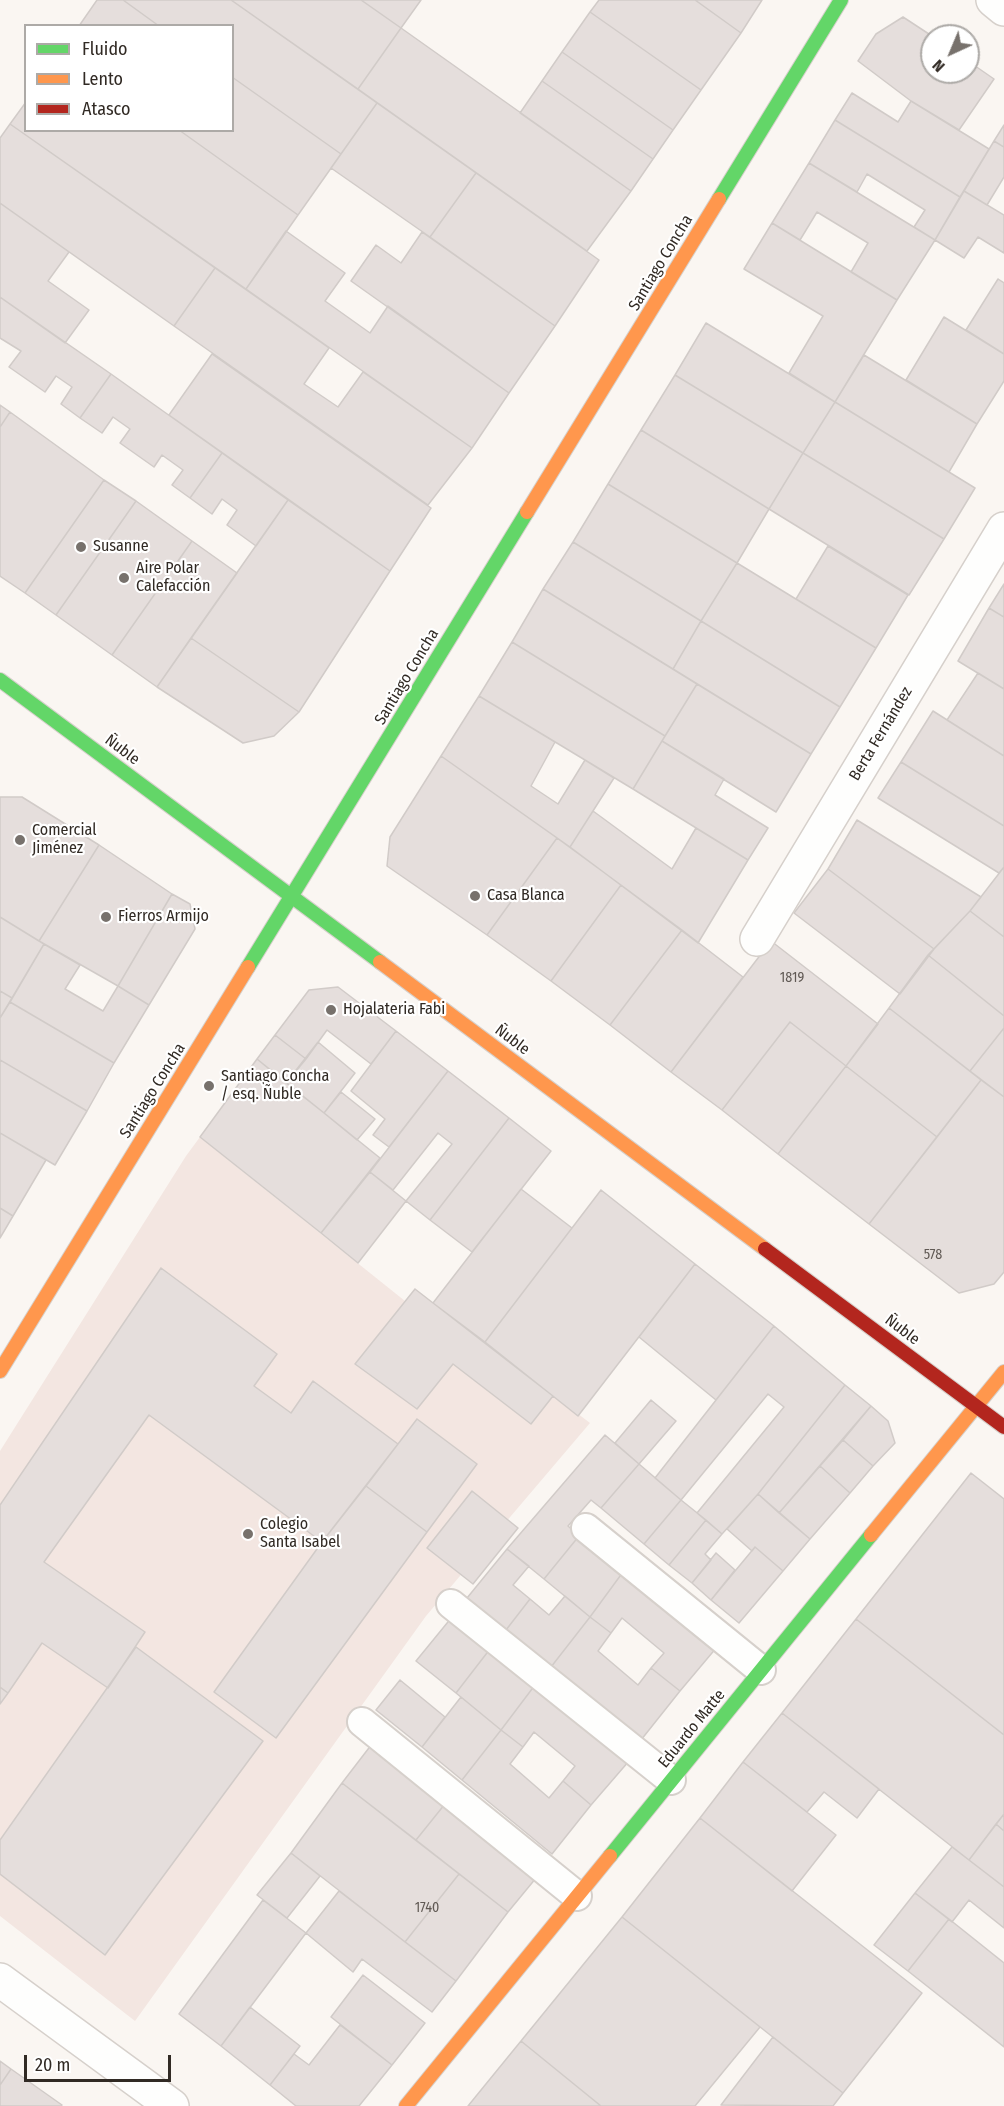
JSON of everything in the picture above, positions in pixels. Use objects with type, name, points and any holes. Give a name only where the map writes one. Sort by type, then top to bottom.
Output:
[{"type":"street","name":"Santiago Concha","points":[[0,1371],[841,0]]},
{"type":"street","points":[[993,0],[1004,9]]},
{"type":"street","name":"Berta Fernández","points":[[757,939],[1004,529]]},
{"type":"street","name":"Ñuble","points":[[3,688],[292,897],[1004,1426]]},
{"type":"street","name":"Eduardo Matte","points":[[406,2106],[1004,1372]]},
{"type":"street","points":[[0,1980],[172,2106]]},
{"type":"lane","points":[[586,1528],[761,1670]]},
{"type":"lane","points":[[451,1604],[671,1780]]},
{"type":"lane","points":[[362,1722],[577,1896]]},
{"type":"shaded area","name":"Colegio Santa Isabel","points":[[200,1137],[405,1301],[415,1289],[590,1423],[426,1616],[135,2021],[0,1916],[0,1451]]},
{"type":"building","points":[[97,0],[123,0],[156,24],[80,24]]},
{"type":"building","points":[[123,0],[231,0],[377,103],[341,154],[234,78],[234,24],[156,24]]},
{"type":"building","points":[[231,0],[361,0],[401,28],[358,89]]},
{"type":"building","points":[[361,0],[421,0],[401,28]]},
{"type":"building","points":[[599,0],[695,0],[741,33],[701,90],[590,12]]},
{"type":"building","points":[[695,0],[762,0],[741,33]]},
{"type":"building","points":[[590,12],[701,90],[673,130],[562,52]]},
{"type":"building","points":[[903,17],[920,28],[920,84],[980,84],[980,69],[994,79],[959,130],[911,101],[858,61],[876,34]]},
{"type":"building","points":[[401,28],[631,191],[587,251],[358,89]]},
{"type":"building","points":[[562,52],[673,130],[653,159],[542,81]]},
{"type":"building","points":[[234,78],[341,154],[298,215],[182,132],[234,132]]},
{"type":"building","points":[[542,81],[653,159],[631,191],[520,113]]},
{"type":"building","points":[[852,93],[898,122],[911,101],[989,149],[960,197],[835,120]]},
{"type":"building","points":[[377,103],[476,173],[430,237],[331,168]]},
{"type":"building","points":[[24,105],[24,132],[182,132],[298,215],[246,289],[10,124]]},
{"type":"building","points":[[835,120],[960,197],[935,240],[914,227],[925,210],[867,174],[857,192],[809,163]]},
{"type":"building","points":[[10,124],[215,268],[174,326],[0,203],[0,138]]},
{"type":"building","points":[[1004,125],[1004,147],[994,141]]},
{"type":"building","points":[[994,141],[1004,147],[1004,177],[987,205],[964,191]]},
{"type":"building","points":[[809,163],[935,240],[897,300],[851,272],[868,243],[817,212],[800,240],[772,223]]},
{"type":"building","points":[[476,173],[599,260],[555,326],[430,237]]},
{"type":"building","points":[[964,191],[1004,215],[1004,253],[978,237],[964,258],[935,240]]},
{"type":"building","points":[[0,203],[69,252],[48,281],[89,310],[65,343],[0,297]]},
{"type":"building","points":[[772,223],[897,300],[835,402],[789,373],[823,316],[744,269]]},
{"type":"building","points":[[286,231],[345,273],[325,301],[370,333],[388,306],[509,393],[472,448],[246,289]]},
{"type":"building","points":[[422,232],[555,326],[509,393],[351,281],[376,245],[401,263]]},
{"type":"building","points":[[215,268],[329,348],[304,384],[338,407],[363,372],[472,448],[428,505],[174,326]]},
{"type":"building","points":[[998,279],[1004,283],[1004,354],[966,330]]},
{"type":"building","points":[[0,297],[111,374],[80,418],[61,404],[72,387],[56,376],[45,392],[9,367],[21,351],[0,338]]},
{"type":"building","points":[[944,317],[1004,354],[1004,381],[977,424],[906,380]]},
{"type":"building","points":[[706,323],[835,402],[803,453],[675,375]]},
{"type":"building","points":[[212,354],[431,508],[390,571],[169,415]]},
{"type":"building","points":[[864,355],[977,424],[949,472],[835,402]]},
{"type":"building","points":[[111,374],[222,453],[190,498],[172,485],[183,470],[162,455],[154,467],[120,443],[130,429],[113,417],[102,433],[80,418]]},
{"type":"building","points":[[675,375],[803,453],[769,509],[641,430]]},
{"type":"building","points":[[835,402],[975,488],[944,539],[803,453]]},
{"type":"building","points":[[0,405],[10,412],[0,427]]},
{"type":"building","points":[[10,412],[104,480],[25,593],[0,576],[0,427]]},
{"type":"building","points":[[641,430],[769,509],[737,563],[608,484]]},
{"type":"building","points":[[222,453],[288,500],[256,546],[227,525],[237,510],[222,499],[212,514],[190,498]]},
{"type":"building","points":[[803,453],[944,539],[909,595],[769,509]]},
{"type":"building","name":"Susanne","points":[[104,480],[136,501],[56,615],[25,593]]},
{"type":"building","points":[[608,484],[737,563],[701,621],[573,542]]},
{"type":"building","points":[[288,500],[390,571],[299,712],[191,638]]},
{"type":"building","name":"Aire Polar Calefacción","points":[[136,501],[192,541],[112,655],[56,615]]},
{"type":"building","points":[[192,541],[237,573],[157,687],[112,655]]},
{"type":"building","points":[[573,542],[701,621],[673,669],[543,589]]},
{"type":"building","points":[[828,546],[908,595],[876,648],[796,599]]},
{"type":"building","points":[[737,563],[876,648],[840,707],[701,621]]},
{"type":"building","points":[[1004,584],[1004,617],[989,608]]},
{"type":"building","points":[[543,589],[697,684],[665,736],[512,642]]},
{"type":"building","points":[[989,608],[1004,617],[1004,689],[958,661]]},
{"type":"building","points":[[701,621],[840,707],[811,754],[673,669]]},
{"type":"building","points":[[191,638],[299,712],[274,736],[243,743],[157,687]]},
{"type":"building","points":[[512,642],[665,736],[633,789],[479,696]]},
{"type":"building","points":[[978,673],[1004,689],[1004,756],[947,720]]},
{"type":"building","points":[[697,684],[811,754],[776,812],[662,741]]},
{"type":"building","points":[[479,696],[555,742],[531,786],[558,804],[585,760],[614,778],[570,847],[441,756]]},
{"type":"building","points":[[933,711],[1004,756],[1004,826],[901,762]]},
{"type":"building","points":[[662,741],[724,779],[715,795],[768,828],[748,860],[633,789]]},
{"type":"building","points":[[441,756],[557,838],[487,935],[387,866],[390,837]]},
{"type":"building","points":[[901,762],[1004,826],[1004,867],[999,873],[878,798]]},
{"type":"building","points":[[0,797],[22,797],[99,845],[39,941],[0,917]]},
{"type":"building","points":[[593,811],[672,869],[696,828],[748,860],[698,943],[570,847]]},
{"type":"building","points":[[857,820],[981,897],[934,949],[828,869]]},
{"type":"building","points":[[557,838],[621,885],[551,981],[487,935]]},
{"type":"building","name":"Fierros Armijo","points":[[99,845],[172,894],[118,986],[39,941]]},
{"type":"building","points":[[1004,867],[1004,937],[970,911]]},
{"type":"building","points":[[828,869],[934,949],[900,994],[794,913]]},
{"type":"building","points":[[621,885],[682,930],[610,1025],[551,981]]},
{"type":"building","points":[[172,894],[190,904],[195,929],[149,1005],[118,986]]},
{"type":"building","points":[[970,911],[1004,937],[1004,1016],[928,955]]},
{"type":"building","points":[[0,917],[44,944],[12,998],[0,991]]},
{"type":"building","points":[[682,930],[743,977],[671,1072],[610,1025]]},
{"type":"building","points":[[771,941],[878,1024],[846,1066],[790,1022],[722,1110],[671,1072]]},
{"type":"building","points":[[44,944],[80,965],[65,989],[103,1011],[118,986],[149,1005],[114,1063],[10,1002]]},
{"type":"building","points":[[928,955],[1004,1016],[1004,1028],[970,1071],[889,1008]]},
{"type":"building","name":"Hojalateria Fabi","points":[[338,987],[396,1031],[371,1064],[327,1030],[306,1059],[275,1035],[309,990]]},
{"type":"building","points":[[0,991],[12,998],[0,1018]]},
{"type":"building","points":[[10,1002],[114,1063],[87,1111],[0,1060],[0,1018]]},
{"type":"building","points":[[889,1008],[981,1080],[937,1137],[846,1066]]},
{"type":"building","points":[[790,1022],[846,1066],[778,1154],[722,1110]]},
{"type":"building","points":[[1004,1028],[1004,1097],[970,1071]]},
{"type":"building","points":[[396,1031],[448,1071],[389,1147],[373,1135],[385,1119],[351,1091]]},
{"type":"building","points":[[275,1035],[306,1059],[286,1083],[257,1059]]},
{"type":"building","points":[[318,1042],[355,1073],[324,1113],[286,1083]]},
{"type":"building","points":[[257,1059],[380,1158],[321,1233],[200,1137]]},
{"type":"building","points":[[0,1060],[87,1111],[55,1165],[0,1133]]},
{"type":"building","points":[[846,1066],[937,1137],[869,1224],[778,1154]]},
{"type":"building","points":[[448,1071],[509,1118],[430,1220],[406,1201],[452,1144],[438,1133],[393,1190],[370,1172]]},
{"type":"building","points":[[981,1080],[1004,1097],[1004,1272],[994,1284],[959,1293],[869,1224]]},
{"type":"building","points":[[341,1092],[375,1119],[357,1140],[324,1113]]},
{"type":"building","points":[[509,1118],[551,1151],[472,1252],[430,1220]]},
{"type":"building","points":[[0,1133],[46,1160],[13,1216],[0,1208]]},
{"type":"building","points":[[370,1172],[406,1201],[358,1263],[321,1233]]},
{"type":"building","points":[[521,1189],[572,1228],[485,1342],[433,1303]]},
{"type":"building","points":[[601,1190],[695,1264],[578,1416],[485,1342]]},
{"type":"building","points":[[0,1208],[13,1216],[0,1238]]},
{"type":"building","points":[[695,1264],[774,1326],[716,1400],[639,1337]]},
{"type":"building","points":[[161,1268],[277,1354],[254,1386],[291,1413],[313,1381],[398,1444],[322,1542],[149,1415],[44,1562],[145,1632],[108,1688],[42,1643],[8,1693],[0,1687],[0,1505]]},
{"type":"building","points":[[415,1289],[553,1396],[531,1424],[453,1364],[417,1409],[355,1364]]},
{"type":"building","points":[[774,1326],[845,1385],[758,1494],[722,1534],[697,1513],[784,1407],[768,1394],[681,1500],[655,1478]]},
{"type":"building","points":[[845,1385],[871,1406],[779,1513],[758,1494]]},
{"type":"building","points":[[651,1400],[676,1421],[639,1464],[615,1443]]},
{"type":"building","points":[[871,1406],[888,1421],[895,1443],[873,1466],[843,1440]]},
{"type":"building","points":[[417,1419],[477,1464],[427,1532],[366,1486]]},
{"type":"building","points":[[605,1435],[639,1464],[601,1508],[591,1500],[568,1526],[579,1536],[544,1579],[507,1549]]},
{"type":"building","points":[[843,1440],[873,1466],[850,1493],[820,1466]]},
{"type":"building","points":[[639,1464],[681,1500],[644,1544],[601,1508]]},
{"type":"building","points":[[820,1466],[850,1493],[810,1539],[779,1513]]},
{"type":"building","points":[[971,1473],[1004,1499],[1004,1735],[856,1619]]},
{"type":"building","points":[[366,1486],[427,1532],[276,1738],[214,1692],[322,1542]]},
{"type":"building","points":[[472,1491],[518,1528],[473,1584],[427,1548]]},
{"type":"building","points":[[758,1494],[810,1539],[783,1571],[755,1547],[752,1551],[727,1529]]},
{"type":"building","points":[[681,1500],[706,1520],[669,1565],[644,1544]]},
{"type":"building","points":[[706,1520],[722,1534],[705,1554],[711,1560],[692,1583],[669,1565]]},
{"type":"building","points":[[579,1536],[623,1572],[590,1617],[544,1579]]},
{"type":"building","points":[[755,1547],[783,1571],[739,1623],[711,1600]]},
{"type":"building","points":[[507,1549],[529,1566],[513,1585],[530,1599],[506,1630],[467,1598]]},
{"type":"building","points":[[716,1553],[735,1570],[711,1600],[692,1583]]},
{"type":"building","points":[[623,1572],[717,1647],[680,1691],[651,1668],[664,1653],[622,1618],[611,1633],[590,1617]]},
{"type":"building","points":[[565,1596],[590,1617],[551,1667],[506,1630],[530,1599],[549,1615]]},
{"type":"building","points":[[452,1617],[490,1649],[456,1693],[416,1661]]},
{"type":"building","points":[[590,1617],[611,1633],[598,1651],[638,1685],[651,1668],[680,1691],[641,1740],[551,1667]]},
{"type":"building","points":[[856,1619],[1004,1735],[1004,1814],[969,1860],[782,1713]]},
{"type":"building","points":[[136,1647],[263,1741],[105,1955],[0,1874],[0,1840]]},
{"type":"building","points":[[490,1649],[535,1685],[501,1730],[456,1693]]},
{"type":"building","points":[[400,1680],[445,1717],[422,1747],[376,1710]]},
{"type":"building","points":[[535,1685],[629,1761],[591,1805],[563,1781],[575,1766],[534,1732],[523,1747],[501,1730]]},
{"type":"building","points":[[0,1687],[8,1693],[0,1704]]},
{"type":"building","points":[[461,1697],[501,1730],[462,1780],[422,1747]]},
{"type":"building","points":[[782,1713],[879,1789],[857,1818],[824,1792],[807,1812],[743,1762]]},
{"type":"building","points":[[501,1730],[523,1747],[510,1764],[549,1798],[563,1781],[591,1805],[552,1854],[462,1780]]},
{"type":"building","points":[[375,1740],[449,1799],[416,1840],[342,1783]]},
{"type":"building","points":[[743,1762],[836,1835],[792,1891],[700,1818]]},
{"type":"building","points":[[342,1783],[459,1874],[405,1942],[291,1853]]},
{"type":"building","points":[[449,1799],[541,1872],[508,1912],[416,1840]]},
{"type":"building","points":[[1004,1814],[1004,1831],[996,1824]]},
{"type":"building","points":[[700,1818],[922,1993],[843,2093],[622,1917]]},
{"type":"building","points":[[996,1824],[1004,1831],[1004,1887],[969,1860]]},
{"type":"building","points":[[952,1847],[1004,1887],[1004,1928],[969,1900],[952,1922],[915,1893]]},
{"type":"building","points":[[291,1853],[320,1876],[287,1918],[257,1895]]},
{"type":"building","points":[[459,1874],[508,1912],[456,1981],[405,1942]]},
{"type":"building","points":[[339,1891],[456,1981],[432,2012],[362,1959],[353,1972],[306,1933]]},
{"type":"building","points":[[915,1893],[949,1919],[908,1971],[874,1945]]},
{"type":"building","points":[[263,1900],[306,1933],[221,2046],[179,2014]]},
{"type":"building","points":[[622,1917],[760,2027],[695,2106],[601,2106],[521,2041]]},
{"type":"building","points":[[949,1919],[1004,1963],[1004,2047],[908,1971]]},
{"type":"building","points":[[363,1975],[425,2023],[392,2065],[331,2017]]},
{"type":"building","points":[[250,2007],[300,2046],[270,2085],[221,2046]]},
{"type":"building","points":[[340,2025],[392,2065],[359,2106],[296,2106],[270,2085],[294,2054],[309,2065]]},
{"type":"building","points":[[773,2037],[843,2093],[833,2106],[721,2105]]},
{"type":"building","points":[[521,2041],[601,2106],[468,2106]]},
{"type":"building","points":[[0,2061],[11,2069],[0,2085]]},
{"type":"building","points":[[11,2069],[62,2105],[0,2106],[0,2085]]},
{"type":"traffic: fast","points":[[719,199],[841,0]]},
{"type":"traffic: fast","points":[[248,967],[527,512]]},
{"type":"traffic: fast","points":[[0,680],[380,962]]},
{"type":"traffic: fast","points":[[610,1856],[871,1535]]},
{"type":"traffic: slow","points":[[527,512],[719,199]]},
{"type":"traffic: slow","points":[[380,962],[765,1249]]},
{"type":"traffic: slow","points":[[0,1371],[248,967]]},
{"type":"traffic: slow","points":[[871,1535],[1004,1372]]},
{"type":"traffic: slow","points":[[406,2106],[610,1856]]},
{"type":"traffic: jam","points":[[765,1249],[1004,1427]]},
{"type":"place","name":"Susanne","points":[[81,547]]},
{"type":"place","name":"Aire Polar Calefacción","points":[[124,578]]},
{"type":"place","name":"Comercial Jiménez","points":[[20,840]]},
{"type":"place","name":"Casa Blanca","points":[[475,896]]},
{"type":"place","name":"Fierros Armijo","points":[[106,917]]},
{"type":"place","name":"Hojalateria Fabi","points":[[331,1010]]},
{"type":"place","name":"Santiago Concha / esq. Ñuble","points":[[209,1086]]},
{"type":"place","name":"Colegio Santa Isabel","points":[[248,1534]]}]
